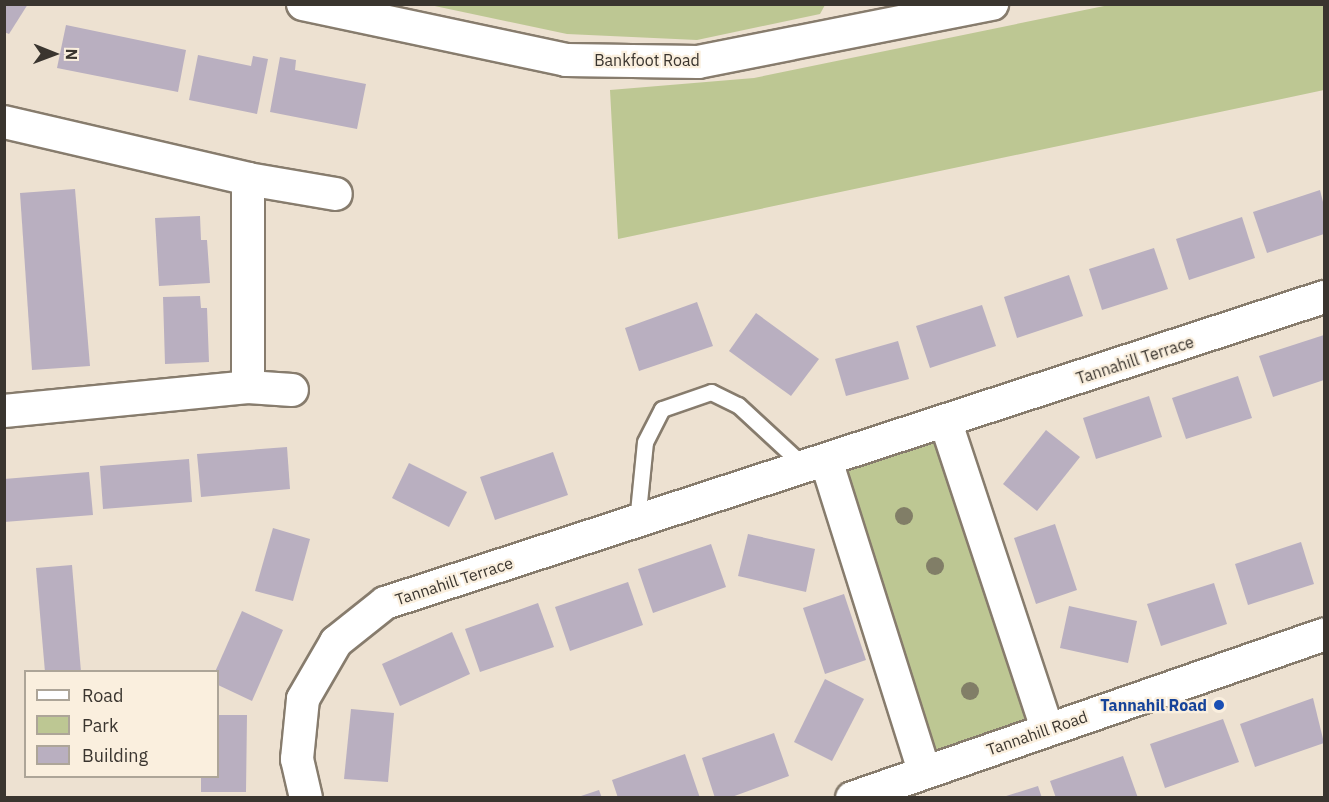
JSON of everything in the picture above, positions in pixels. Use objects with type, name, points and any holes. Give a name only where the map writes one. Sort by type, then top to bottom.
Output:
[{"type":"street","name":"Bankfoot Road","points":[[303,4],[566,60],[698,62],[868,16],[992,4]]},
{"type":"street","points":[[4,122],[248,179],[336,194]]},
{"type":"street","points":[[248,179],[248,387]]},
{"type":"street","name":"Tannahill Terrace","points":[[306,798],[297,759],[303,699],[336,642],[385,603],[815,463],[946,423],[1324,297]]},
{"type":"street","points":[[4,411],[248,387],[292,390]]},
{"type":"street","points":[[946,423],[1047,729]]},
{"type":"street","points":[[815,463],[924,771]]},
{"type":"street","name":"Tannahill Road","points":[[852,798],[924,771],[1324,635]]},
{"type":"lane","points":[[637,522],[645,442],[662,409],[711,393],[738,405],[815,463]]},
{"type":"green space","points":[[430,5],[825,5],[820,14],[697,40],[567,34]]},
{"type":"green space","points":[[1109,5],[1324,5],[1324,90],[618,239],[610,90],[754,78]]},
{"type":"green space","points":[[937,438],[1032,720],[932,756],[839,469]]},
{"type":"building","points":[[4,4],[28,4],[9,34],[4,32]]},
{"type":"building","points":[[66,25],[186,50],[178,92],[57,68]]},
{"type":"building","points":[[198,55],[251,66],[253,56],[268,59],[257,114],[189,100]]},
{"type":"building","points":[[280,57],[296,60],[295,70],[366,84],[357,129],[270,112]]},
{"type":"building","points":[[75,189],[90,366],[32,370],[20,193]]},
{"type":"building","points":[[1320,190],[1324,206],[1324,234],[1267,253],[1253,212]]},
{"type":"building","points":[[200,216],[201,240],[207,240],[210,283],[159,286],[155,218]]},
{"type":"building","points":[[1242,217],[1255,258],[1189,280],[1176,239]]},
{"type":"building","points":[[1154,248],[1168,289],[1102,310],[1089,269]]},
{"type":"building","points":[[1069,275],[1083,316],[1017,338],[1004,297]]},
{"type":"building","points":[[200,296],[201,308],[207,308],[209,362],[165,364],[163,297]]},
{"type":"building","points":[[697,302],[713,346],[639,371],[625,328]]},
{"type":"building","points":[[982,305],[996,346],[930,368],[916,326]]},
{"type":"building","points":[[756,313],[819,359],[791,396],[729,351]]},
{"type":"building","points":[[1324,335],[1324,380],[1273,397],[1259,356]]},
{"type":"building","points":[[898,341],[909,379],[846,396],[835,359]]},
{"type":"building","points":[[1238,376],[1252,418],[1186,439],[1172,398]]},
{"type":"building","points":[[1149,396],[1162,437],[1096,459],[1083,418]]},
{"type":"building","points":[[1046,430],[1080,457],[1037,511],[1003,484]]},
{"type":"building","points":[[287,447],[290,489],[201,497],[197,454]]},
{"type":"building","points":[[553,452],[568,495],[495,520],[480,477]]},
{"type":"building","points":[[189,459],[192,502],[103,509],[100,466]]},
{"type":"building","points":[[409,463],[467,492],[449,527],[392,498]]},
{"type":"building","points":[[89,472],[93,515],[4,522],[4,479]]},
{"type":"building","points":[[1055,524],[1077,590],[1036,604],[1014,538]]},
{"type":"building","points":[[273,528],[310,539],[293,601],[255,591]]},
{"type":"building","points":[[748,534],[815,549],[806,592],[738,576]]},
{"type":"building","points":[[1301,542],[1314,584],[1248,605],[1235,564]]},
{"type":"building","points":[[711,544],[726,587],[653,613],[638,569]]},
{"type":"building","points":[[72,565],[81,670],[45,670],[36,568]]},
{"type":"building","points":[[628,582],[643,625],[570,651],[555,607]]},
{"type":"building","points":[[1214,583],[1227,624],[1161,646],[1147,604]]},
{"type":"building","points":[[844,594],[866,660],[825,674],[803,608]]},
{"type":"building","points":[[538,603],[554,647],[480,672],[465,629]]},
{"type":"building","points":[[1069,606],[1137,621],[1128,663],[1060,648]]},
{"type":"building","points":[[242,611],[283,630],[252,701],[219,685],[219,670],[216,670]]},
{"type":"building","points":[[452,632],[470,674],[400,706],[382,664]]},
{"type":"building","points":[[825,679],[864,699],[832,761],[794,742]]},
{"type":"building","points":[[1313,698],[1324,743],[1255,767],[1240,724]]},
{"type":"building","points":[[351,709],[394,713],[388,782],[344,779]]},
{"type":"building","points":[[219,715],[247,715],[246,792],[201,792],[201,778],[219,778]]},
{"type":"building","points":[[1223,719],[1239,762],[1165,788],[1150,744]]},
{"type":"building","points":[[774,733],[789,776],[729,798],[715,798],[702,758]]},
{"type":"building","points":[[685,754],[700,798],[618,798],[612,780]]},
{"type":"building","points":[[1123,756],[1138,798],[1056,798],[1050,781]]},
{"type":"building","points":[[1038,786],[1042,798],[1003,798],[1003,797]]},
{"type":"building","points":[[599,790],[602,798],[578,798],[578,797]]},
{"type":"place","name":"Tannahil Road","points":[[1219,705]]}]
